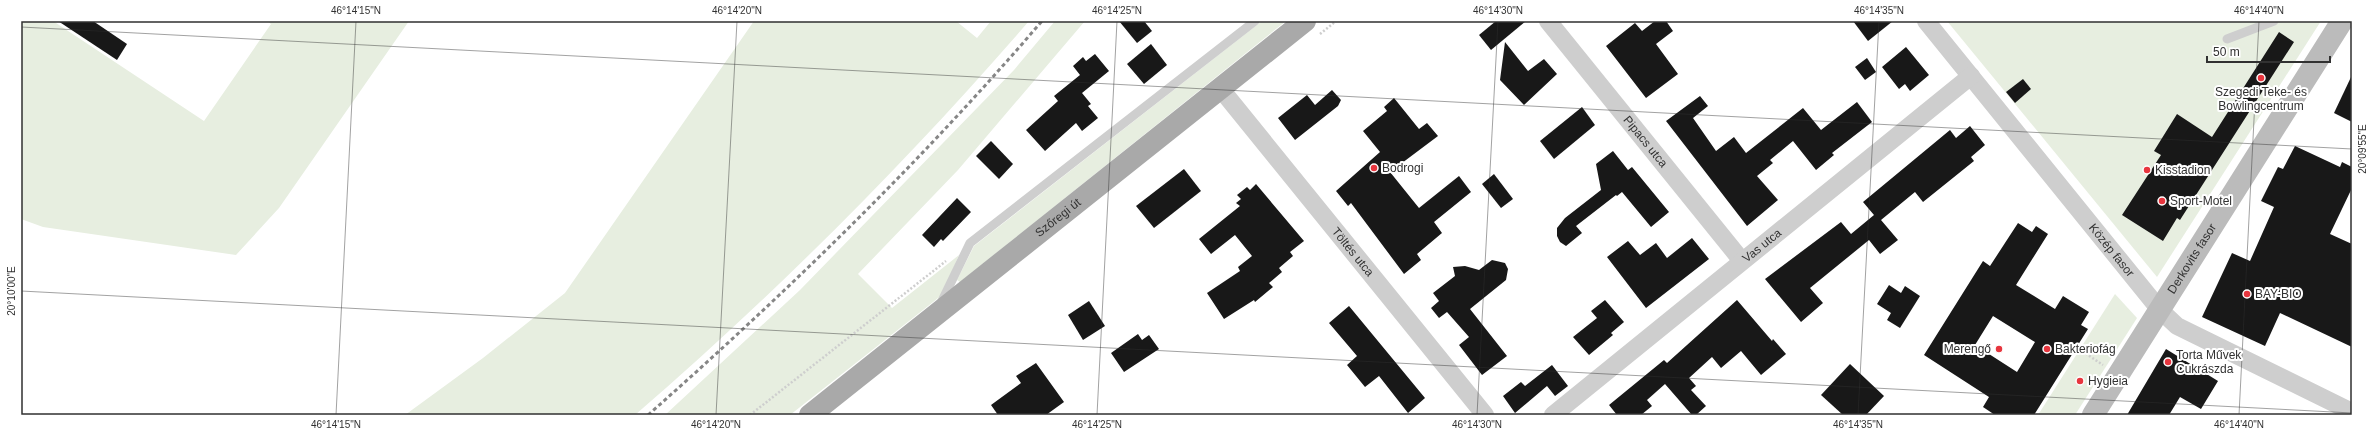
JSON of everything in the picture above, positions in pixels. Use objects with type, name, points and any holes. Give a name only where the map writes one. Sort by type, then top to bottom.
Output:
[{"type":"main road","name":"Szőregi út","points":[[810,415],[1305,21]]},
{"type":"street","name":"Pipacs utca","points":[[1548,21],[1742,262]]},
{"type":"street","name":"Közép fasor","points":[[1926,21],[2160,310],[2177,326],[2352,412]]},
{"type":"street","name":"Derkovits fasor","points":[[2092,415],[2343,24]]},
{"type":"street","name":"Vas utca","points":[[1553,415],[1971,76]]},
{"type":"street","name":"Töltés utca","points":[[1220,88],[1485,415]]},
{"type":"lane","points":[[935,317],[970,242],[1254,21]]},
{"type":"lane","points":[[2227,39],[2274,21]]},
{"type":"path","points":[[750,415],[970,242]]},
{"type":"path","points":[[2079,348],[2118,376]]},
{"type":"shaded area","points":[[21,21],[53,21],[204,121],[271,24],[267,21],[409,21],[279,208],[236,255],[43,227],[21,219]]},
{"type":"shaded area","points":[[754,21],[956,21],[977,38],[991,21],[1029,21],[936,125],[839,225],[739,322],[635,415],[405,415],[483,358],[565,293]]},
{"type":"shaded area","points":[[1055,21],[1085,21],[958,170],[858,274],[892,308],[959,255],[942,295],[790,415],[665,415],[800,290],[1014,70]]},
{"type":"shaded area","points":[[1262,21],[1286,21],[960,282],[957,280],[974,246]]},
{"type":"shaded area","name":"Kisstadion","points":[[1947,21],[2321,21],[2157,277]]},
{"type":"shaded area","points":[[2115,294],[2137,318],[2075,415],[2038,415]]},
{"type":"building","points":[[58,21],[93,21],[127,44],[117,60]]},
{"type":"building","points":[[1119,21],[1144,21],[1152,31],[1137,43]]},
{"type":"building","points":[[1496,21],[1526,21],[1491,50],[1479,35]]},
{"type":"building","points":[[1655,21],[1666,21],[1673,31],[1656,44],[1678,74],[1646,98],[1606,46],[1635,23],[1642,31]]},
{"type":"building","points":[[1853,21],[1893,21],[1868,41]]},
{"type":"building","points":[[2279,32],[2294,42],[2180,220],[2177,218],[2163,241],[2122,215],[2161,155],[2154,151],[2177,114],[2212,137]]},
{"type":"building","points":[[1505,42],[1528,71],[1544,59],[1557,74],[1524,105],[1500,80]]},
{"type":"building","points":[[1151,44],[1167,65],[1144,84],[1127,64]]},
{"type":"building","points":[[1906,47],[1929,75],[1910,91],[1905,84],[1899,89],[1882,67]]},
{"type":"building","points":[[1095,54],[1109,71],[1082,93],[1091,104],[1088,106],[1098,118],[1082,131],[1076,123],[1045,151],[1026,130],[1058,101],[1054,96],[1080,75],[1073,66],[1083,57],[1086,61]]},
{"type":"building","points":[[1867,58],[1876,72],[1865,80],[1855,67]]},
{"type":"building","points":[[2352,75],[2352,122],[2334,113]]},
{"type":"building","points":[[2023,79],[2031,89],[2015,103],[2006,92]]},
{"type":"building","points":[[1332,90],[1341,100],[1338,106],[1295,140],[1278,118],[1307,95],[1315,105]]},
{"type":"building","points":[[1700,96],[1708,106],[1693,118],[1716,151],[1734,137],[1746,153],[1803,108],[1821,130],[1857,102],[1872,122],[1832,153],[1834,155],[1816,170],[1793,141],[1770,160],[1773,163],[1757,176],[1778,200],[1747,226],[1666,121]]},
{"type":"building","points":[[1394,98],[1419,129],[1427,123],[1438,136],[1390,172],[1419,208],[1459,176],[1471,192],[1434,222],[1442,233],[1417,254],[1421,260],[1404,274],[1351,203],[1348,206],[1336,191],[1380,152],[1363,131],[1387,111],[1384,107]]},
{"type":"building","points":[[1582,107],[1595,125],[1554,159],[1540,141]]},
{"type":"building","points":[[1970,126],[1985,145],[1971,157],[1974,161],[1923,202],[1915,192],[1881,220],[1898,240],[1880,254],[1869,240],[1810,288],[1823,303],[1801,322],[1765,279],[1841,222],[1851,234],[1874,215],[1863,202],[1950,130],[1956,138]]},
{"type":"building","points":[[991,141],[1013,164],[999,179],[976,156]]},
{"type":"building","points":[[2295,146],[2340,167],[2342,162],[2352,167],[2352,188],[2330,234],[2352,244],[2352,347],[2280,313],[2265,346],[2202,317],[2232,253],[2250,261],[2274,207],[2261,201],[2278,167],[2283,169]]},
{"type":"building","points":[[1613,151],[1628,170],[1632,167],[1669,212],[1651,227],[1622,192],[1576,226],[1582,233],[1566,246],[1560,242],[1557,236],[1557,228],[1565,218],[1601,190],[1596,164]]},
{"type":"building","points":[[1184,169],[1201,191],[1154,228],[1136,206]]},
{"type":"building","points":[[1494,174],[1513,199],[1501,208],[1482,184]]},
{"type":"building","points":[[1256,184],[1304,241],[1290,252],[1293,256],[1279,268],[1282,272],[1269,283],[1273,287],[1255,302],[1254,300],[1224,319],[1207,293],[1240,271],[1238,267],[1252,256],[1235,235],[1211,254],[1199,239],[1240,206],[1236,203],[1241,199],[1237,195],[1247,187],[1250,190]]},
{"type":"building","points":[[957,198],[971,212],[943,241],[941,239],[934,247],[922,235]]},
{"type":"building","points":[[2018,223],[2032,232],[2036,226],[2048,234],[2016,285],[2055,309],[2063,296],[2089,312],[2081,325],[2088,329],[2034,415],[1995,415],[1983,407],[1989,397],[1924,355],[1983,261],[1990,266]],"holes":[[[1993,316],[2035,342],[2017,372],[1975,345]]]},
{"type":"building","points":[[1692,238],[1709,259],[1646,308],[1607,257],[1628,241],[1640,255],[1656,243],[1667,258]]},
{"type":"building","points":[[1492,260],[1505,263],[1508,269],[1506,280],[1470,309],[1507,356],[1482,375],[1459,345],[1469,337],[1447,312],[1439,318],[1431,308],[1439,301],[1433,293],[1455,276],[1453,267],[1465,266],[1479,270]]},
{"type":"building","points":[[1889,285],[1901,293],[1905,286],[1920,296],[1900,328],[1887,320],[1891,313],[1877,304]]},
{"type":"building","points":[[1605,300],[1624,322],[1611,333],[1613,335],[1589,355],[1573,337],[1597,318],[1591,311]]},
{"type":"building","points":[[1737,300],[1772,341],[1773,339],[1786,354],[1761,375],[1741,351],[1721,368],[1712,357],[1689,378],[1696,386],[1691,390],[1706,406],[1696,415],[1692,415],[1665,384],[1647,400],[1652,406],[1641,415],[1617,415],[1609,405],[1664,360],[1667,363]]},
{"type":"building","points":[[1089,301],[1105,326],[1083,340],[1068,315]]},
{"type":"building","points":[[1349,306],[1425,398],[1408,413],[1379,376],[1365,387],[1347,365],[1357,356],[1329,323]]},
{"type":"building","points":[[1138,334],[1142,340],[1149,335],[1159,349],[1124,372],[1111,353]]},
{"type":"building","points":[[2166,349],[2218,381],[2201,409],[2180,397],[2169,415],[2127,415]]},
{"type":"building","points":[[1036,363],[1064,402],[1046,415],[998,415],[991,405],[1021,383],[1016,376]]},
{"type":"building","points":[[1850,364],[1884,396],[1866,415],[1843,415],[1821,395]]},
{"type":"building","points":[[1552,365],[1568,386],[1555,396],[1547,386],[1515,413],[1503,396],[1521,382],[1525,386]]},
{"type":"railway","points":[[648,415],[700,369],[852,225],[949,125],[1042,21]]},
{"type":"place","name":"Szegedi Teke- és Bowlingcentrum","points":[[2261,78]]},
{"type":"place","name":"Bodrogi","points":[[1374,168]]},
{"type":"place","name":"Kisstadion","points":[[2147,170]]},
{"type":"place","name":"Sport-Motel","points":[[2162,201]]},
{"type":"place","name":"BAY-BIO","points":[[2247,294]]},
{"type":"place","name":"Merengő","points":[[1999,349]]},
{"type":"place","name":"Bakteriofág","points":[[2047,349]]},
{"type":"place","name":"Torta Művek Cukrászda","points":[[2168,362]]},
{"type":"place","name":"Hygieia","points":[[2080,381]]}]
